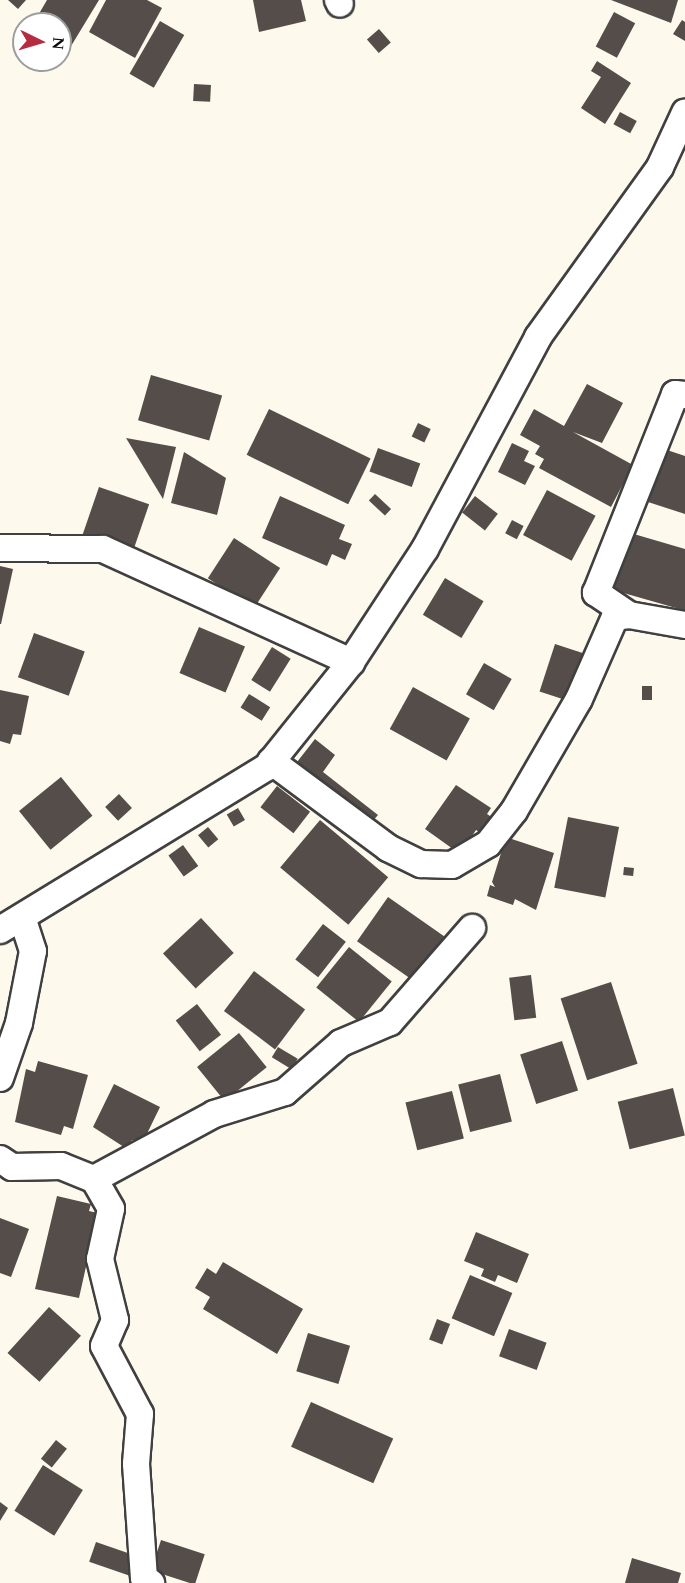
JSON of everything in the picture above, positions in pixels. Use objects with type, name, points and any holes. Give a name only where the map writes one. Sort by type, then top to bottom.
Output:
[{"type":"street","points":[[0,1078],[19,1023],[33,951],[11,924],[271,761],[351,662],[425,549],[538,337],[660,167],[685,113]]},
{"type":"street","points":[[629,615],[596,593],[675,394],[685,395]]},
{"type":"street","points":[[0,548],[103,549],[351,662]]},
{"type":"street","points":[[271,761],[388,848],[421,864],[452,865],[489,844],[514,811],[579,699],[615,617],[629,615],[685,625]]},
{"type":"street","points":[[94,1179],[214,1114],[285,1092],[341,1043],[390,1022],[472,928]]},
{"type":"street","points":[[0,1159],[12,1167],[61,1166],[94,1179],[111,1209],[100,1259],[115,1320],[104,1346],[140,1414],[136,1464],[144,1578],[151,1583]]},
{"type":"building","points":[[8,0],[26,0],[18,9]]},
{"type":"building","points":[[47,0],[99,0],[72,44],[72,12],[40,12]]},
{"type":"building","points":[[106,0],[147,0],[162,8],[135,58],[89,32]]},
{"type":"building","points":[[253,0],[301,0],[306,21],[259,32]]},
{"type":"building","points":[[611,0],[678,0],[671,23]]},
{"type":"building","points":[[614,12],[635,23],[617,58],[596,46]]},
{"type":"building","points":[[682,20],[685,22],[685,41],[673,34]]},
{"type":"building","points":[[160,21],[184,35],[154,88],[130,74]]},
{"type":"building","points":[[379,29],[391,43],[379,53],[367,39]]},
{"type":"building","points":[[597,61],[631,83],[605,124],[581,108],[601,77],[591,71]]},
{"type":"building","points":[[194,84],[211,85],[210,102],[193,101]]},
{"type":"building","points":[[620,112],[637,121],[630,133],[613,124]]},
{"type":"building","points":[[151,375],[222,395],[209,441],[138,420]]},
{"type":"building","points":[[587,384],[623,403],[602,443],[573,432],[633,465],[611,507],[539,468],[544,459],[535,454],[540,446],[520,435],[534,409],[564,426]]},
{"type":"building","points":[[269,409],[371,459],[348,504],[247,455]]},
{"type":"building","points":[[418,423],[431,429],[424,443],[412,437]]},
{"type":"building","points":[[126,438],[176,447],[163,499]]},
{"type":"building","points":[[512,443],[529,451],[524,461],[535,466],[525,485],[498,472]]},
{"type":"building","points":[[378,448],[420,463],[412,487],[369,471]]},
{"type":"building","points":[[664,449],[685,456],[685,514],[648,502]]},
{"type":"building","points":[[184,452],[226,478],[217,515],[171,503]]},
{"type":"building","points":[[99,487],[149,504],[132,553],[82,536]]},
{"type":"building","points":[[547,490],[596,516],[572,561],[523,535]]},
{"type":"building","points":[[375,494],[391,509],[385,516],[369,501]]},
{"type":"building","points":[[280,496],[345,525],[339,539],[352,544],[345,560],[332,554],[327,566],[262,538]]},
{"type":"building","points":[[475,496],[498,514],[485,530],[462,513]]},
{"type":"building","points":[[512,520],[524,526],[517,539],[505,533]]},
{"type":"building","points":[[627,532],[685,549],[685,617],[683,610],[606,588]]},
{"type":"building","points":[[234,538],[280,568],[254,608],[208,578]]},
{"type":"building","points":[[0,566],[13,569],[1,624],[0,624]]},
{"type":"building","points":[[445,578],[484,601],[461,638],[423,615]]},
{"type":"building","points":[[199,627],[245,647],[225,693],[179,673]]},
{"type":"building","points":[[34,633],[85,651],[69,696],[18,677]]},
{"type":"building","points":[[555,644],[583,653],[567,701],[540,692]]},
{"type":"building","points":[[272,647],[291,659],[270,692],[251,680]]},
{"type":"building","points":[[484,663],[512,679],[494,710],[466,694]]},
{"type":"building","points":[[642,686],[652,686],[652,700],[642,700]]},
{"type":"building","points":[[413,687],[470,719],[447,760],[390,729]]},
{"type":"building","points":[[0,690],[29,696],[21,735],[13,734],[10,744],[0,741]]},
{"type":"building","points":[[249,694],[270,707],[262,721],[241,708]]},
{"type":"building","points":[[315,739],[335,755],[323,772],[378,815],[365,830],[290,771]]},
{"type":"building","points":[[61,777],[92,816],[51,850],[19,811]]},
{"type":"building","points":[[456,785],[491,808],[487,814],[493,818],[482,834],[476,830],[460,854],[425,829]]},
{"type":"building","points":[[277,786],[310,812],[293,833],[260,807]]},
{"type":"building","points":[[119,794],[132,808],[118,821],[105,807]]},
{"type":"building","points":[[238,808],[245,820],[234,827],[227,814]]},
{"type":"building","points":[[568,817],[619,827],[605,898],[554,888]]},
{"type":"building","points":[[320,820],[388,877],[348,925],[280,867]]},
{"type":"building","points":[[208,827],[218,839],[208,848],[198,835]]},
{"type":"building","points":[[506,837],[554,853],[536,910],[515,899],[513,905],[487,896],[490,885],[495,887],[492,882]]},
{"type":"building","points":[[183,845],[198,866],[184,877],[168,856]]},
{"type":"building","points":[[624,867],[634,868],[633,876],[623,875]]},
{"type":"building","points":[[388,897],[447,938],[416,983],[357,941]]},
{"type":"building","points":[[201,918],[234,953],[196,989],[163,953]]},
{"type":"building","points":[[323,924],[346,942],[318,977],[295,959]]},
{"type":"building","points":[[349,947],[392,982],[359,1022],[316,987]]},
{"type":"building","points":[[254,971],[305,1010],[275,1049],[224,1011]]},
{"type":"building","points":[[531,975],[536,1018],[514,1020],[509,978]]},
{"type":"building","points":[[611,982],[638,1064],[587,1080],[561,998]]},
{"type":"building","points":[[197,1004],[221,1035],[200,1051],[176,1021]]},
{"type":"building","points":[[239,1033],[267,1067],[225,1101],[197,1067]]},
{"type":"building","points":[[562,1041],[578,1090],[536,1104],[520,1055]]},
{"type":"building","points":[[278,1047],[298,1059],[292,1069],[272,1057]]},
{"type":"building","points":[[38,1061],[88,1075],[73,1129],[64,1126],[61,1135],[15,1122],[26,1069],[35,1072]]},
{"type":"building","points":[[500,1074],[512,1122],[470,1132],[458,1084]]},
{"type":"building","points":[[114,1084],[160,1107],[142,1144],[132,1140],[127,1149],[93,1127]]},
{"type":"building","points":[[673,1088],[685,1136],[630,1149],[618,1102]]},
{"type":"building","points":[[452,1091],[464,1139],[417,1150],[405,1103]]},
{"type":"building","points":[[57,1196],[91,1204],[89,1211],[98,1213],[79,1298],[35,1289]]},
{"type":"building","points":[[0,1218],[29,1229],[11,1277],[0,1273]]},
{"type":"building","points":[[476,1232],[529,1254],[517,1283],[498,1275],[495,1282],[481,1276],[484,1269],[464,1261]]},
{"type":"building","points":[[223,1262],[303,1309],[277,1354],[203,1309],[210,1297],[195,1288],[207,1268],[216,1274]]},
{"type":"building","points":[[470,1275],[512,1293],[494,1336],[452,1318]]},
{"type":"building","points":[[49,1307],[81,1336],[39,1382],[8,1353]]},
{"type":"building","points":[[437,1319],[450,1324],[442,1345],[429,1340]]},
{"type":"building","points":[[509,1329],[547,1343],[537,1370],[499,1356]]},
{"type":"building","points":[[308,1333],[350,1346],[338,1384],[296,1371]]},
{"type":"building","points":[[311,1402],[393,1439],[373,1483],[291,1447]]},
{"type":"building","points":[[56,1440],[67,1449],[52,1467],[41,1459]]},
{"type":"building","points":[[43,1465],[83,1490],[54,1536],[14,1511]]},
{"type":"building","points":[[0,1502],[8,1508],[0,1521]]},
{"type":"building","points":[[161,1540],[205,1554],[195,1583],[151,1570]]},
{"type":"building","points":[[96,1542],[142,1558],[135,1578],[89,1562]]},
{"type":"building","points":[[632,1558],[681,1573],[678,1583],[625,1583]]}]
